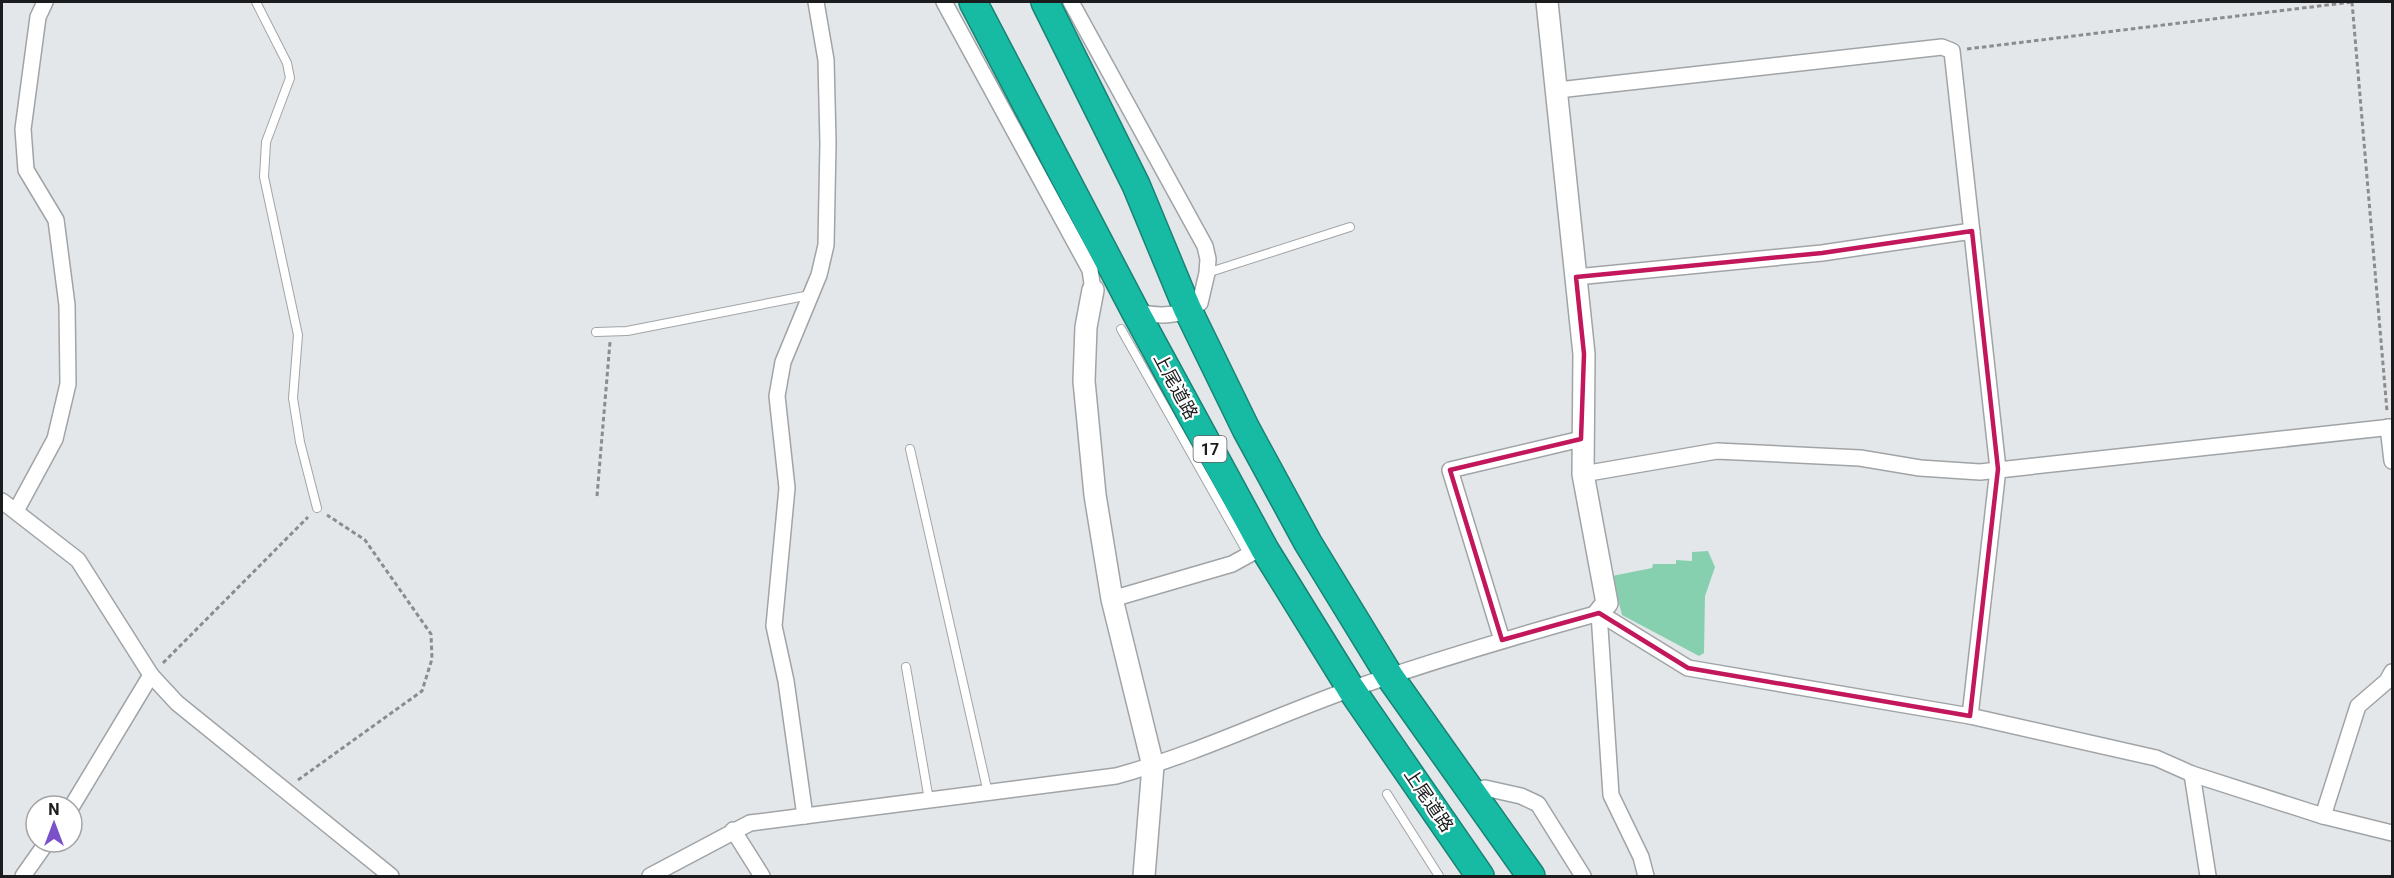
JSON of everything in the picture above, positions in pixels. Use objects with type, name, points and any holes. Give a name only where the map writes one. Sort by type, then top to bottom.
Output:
[{"type":"highway","name":"上尾道路","points":[[973,2],[1128,320],[1258,552],[1480,876]]},
{"type":"highway","name":"17","points":[[1045,2],[1136,185],[1189,311],[1246,429],[1308,543],[1390,677],[1532,876]]},
{"type":"street","points":[[16,510],[55,439],[68,384],[67,305],[56,220],[26,170],[23,129],[38,17],[45,2]]},
{"type":"street","points":[[805,816],[786,681],[774,626],[787,488],[777,396],[783,362],[812,295],[826,245],[828,201],[826,60],[816,2]]},
{"type":"street","points":[[944,2],[1090,270],[1093,290],[1086,327],[1084,381],[1095,495],[1112,598],[1153,766],[1144,876]]},
{"type":"street","points":[[1071,2],[1205,246],[1208,259],[1200,303],[1189,311],[1128,320]]},
{"type":"street","points":[[650,876],[732,830],[750,823],[1116,776],[1153,766],[1351,689],[1502,640],[1599,613],[1607,603],[1583,474],[1581,440],[1584,354],[1547,2]]},
{"type":"street","points":[[1558,90],[1942,47],[1952,51],[1998,470],[1970,716]]},
{"type":"street","points":[[1575,278],[1822,253],[1972,231]]},
{"type":"street","points":[[1583,474],[1717,451],[1860,459],[1920,468],[1980,472],[2390,427],[2392,462]]},
{"type":"street","points":[[1502,640],[1450,470],[1581,440]]},
{"type":"street","points":[[2,501],[78,560],[151,675],[177,703],[391,876]]},
{"type":"street","points":[[1112,598],[1232,564],[1258,552]]},
{"type":"street","points":[[1599,613],[1688,668],[1970,716],[2156,758],[2192,774],[2323,816],[2392,832]]},
{"type":"street","points":[[1599,613],[1611,795],[1641,857],[1646,876]]},
{"type":"street","points":[[2323,816],[2358,706],[2387,681],[2392,672]]},
{"type":"street","points":[[79,794],[151,675]]},
{"type":"street","points":[[2192,774],[2208,876]]},
{"type":"street","points":[[1472,791],[1485,788],[1521,796],[1538,804],[1583,876]]},
{"type":"street","points":[[732,830],[762,876]]},
{"type":"street","points":[[23,876],[39,854]]},
{"type":"lane","points":[[256,2],[287,63],[290,78],[266,142],[264,177],[298,334],[293,398],[300,442],[317,508]]},
{"type":"lane","points":[[1207,273],[1350,227]]},
{"type":"lane","points":[[596,332],[627,331],[812,295]]},
{"type":"lane","points":[[910,449],[988,793]]},
{"type":"lane","points":[[906,668],[929,800]]},
{"type":"lane","points":[[1387,794],[1439,876]]},
{"type":"path","points":[[1952,51],[2352,2],[2390,427]]},
{"type":"path","points":[[597,496],[611,332]]},
{"type":"path","points":[[151,675],[317,508],[365,540],[431,634],[432,659],[422,691],[286,789]]},
{"type":"highlighted area","points":[[1972,231],[1998,469],[1970,716],[1688,668],[1599,613],[1502,640],[1450,470],[1581,439],[1584,354],[1576,277],[1822,253]]},
{"type":"green space","points":[[1708,551],[1715,567],[1705,596],[1704,653],[1699,656],[1622,615],[1612,576],[1652,568],[1653,564],[1676,564],[1676,560],[1692,561],[1692,552]]}]
